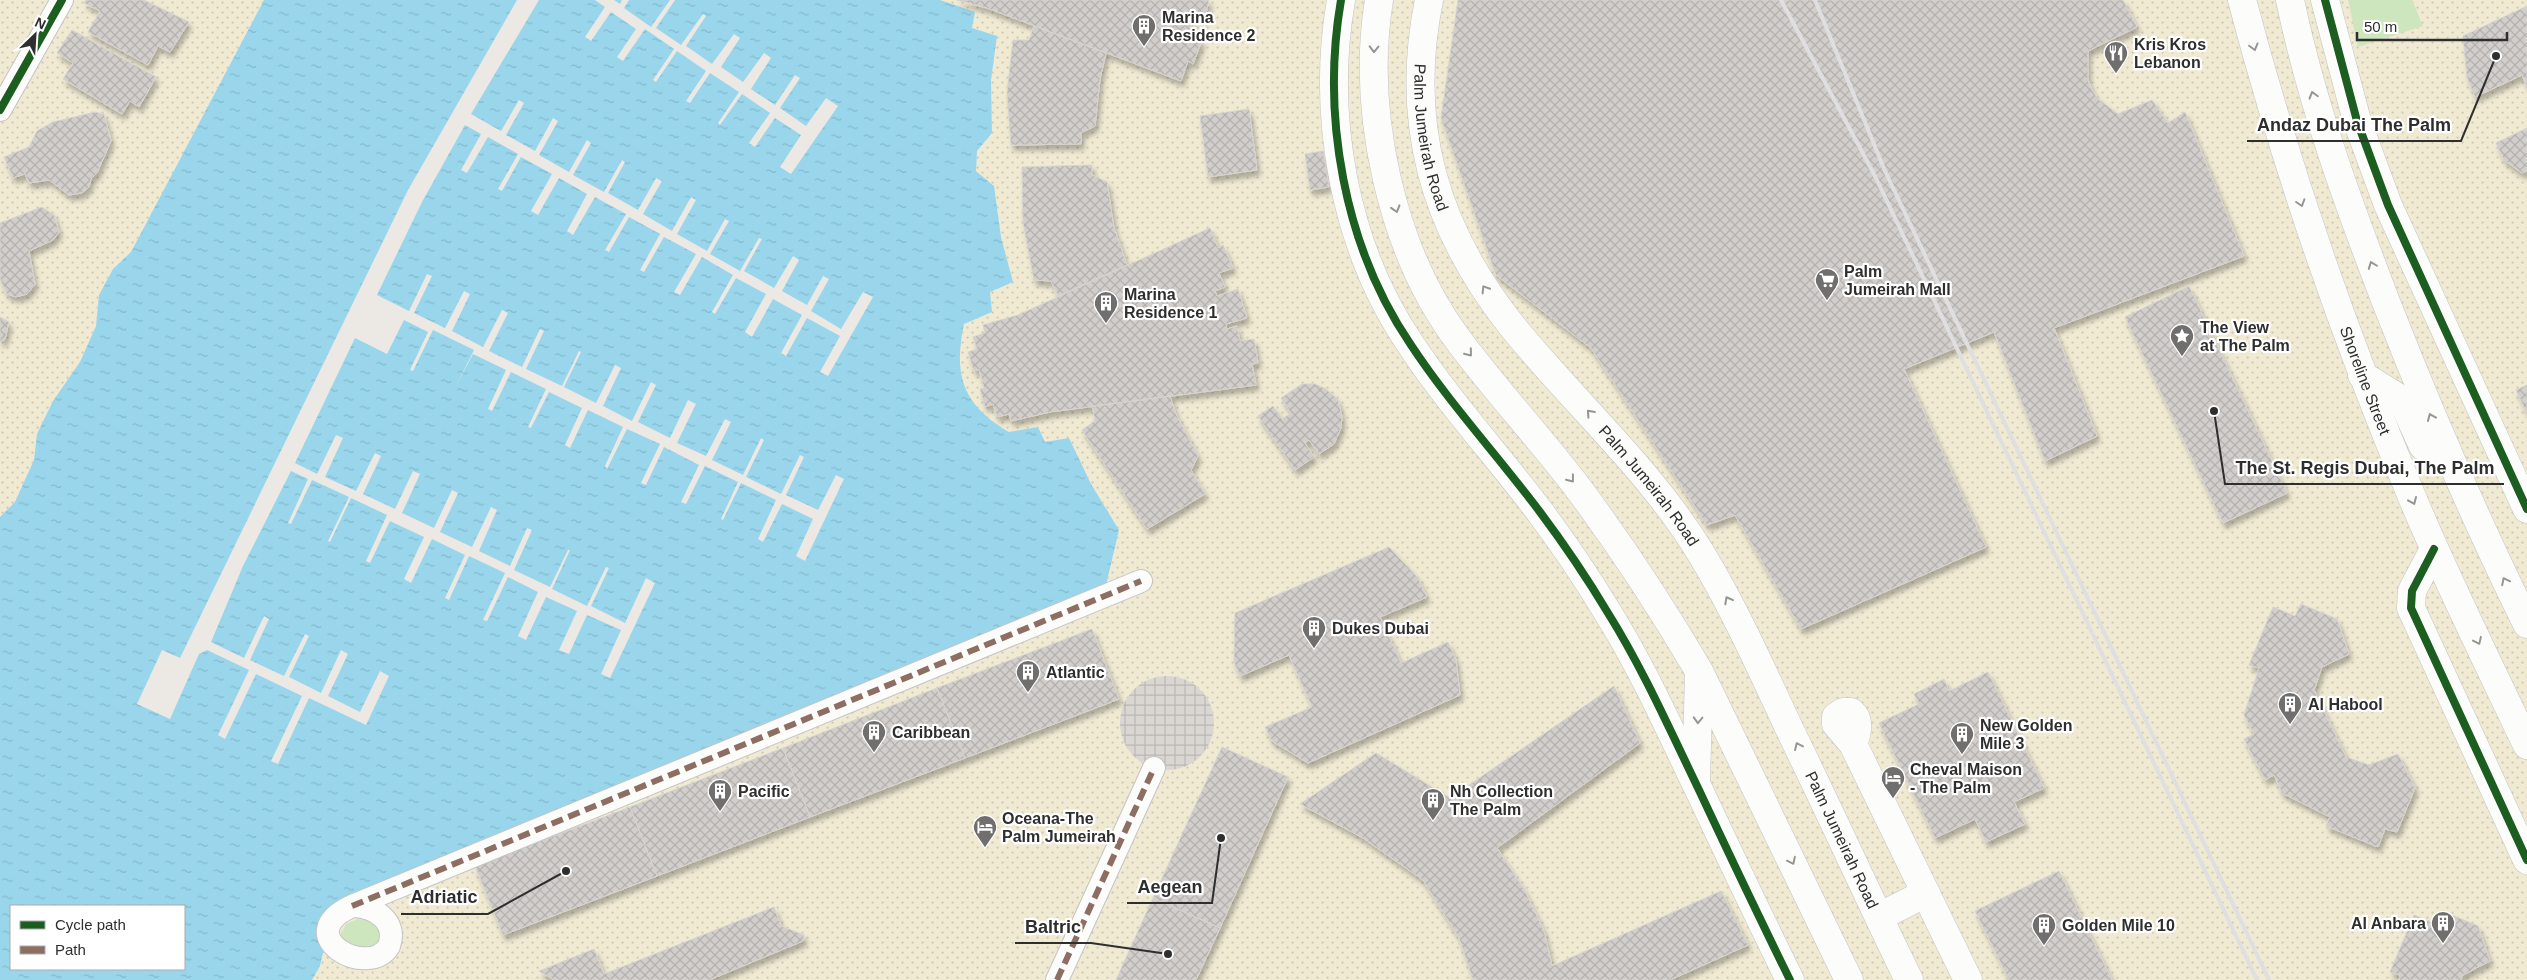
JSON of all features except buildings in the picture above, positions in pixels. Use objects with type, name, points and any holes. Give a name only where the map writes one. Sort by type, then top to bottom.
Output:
[{"type":"main road","points":[[1341,0],[1335,74],[1339,142],[1350,208],[1371,273],[1410,344],[1452,402],[1540,511],[1591,585],[1652,691],[1790,980]]},
{"type":"main road","points":[[1379,0],[1374,76],[1380,146],[1397,214],[1423,280],[1458,340],[1543,443],[1612,535],[1699,671],[1849,980]]},
{"type":"main road","name":"Palm Jumeirah Road","points":[[1429,0],[1423,30],[1419,70],[1420,111],[1426,151],[1437,191],[1451,227],[1468,262],[1513,327],[1652,485],[1699,551],[1739,621],[1909,980]]},
{"type":"main road","name":"Shoreline Street","points":[[2242,0],[2291,171],[2330,290],[2362,375],[2434,549],[2527,745]]},
{"type":"main road","points":[[2290,0],[2306,71],[2336,169],[2449,458],[2527,624]]},
{"type":"main road","points":[[2325,0],[2358,121],[2388,206],[2527,508]]},
{"type":"main road","points":[[2362,375],[2402,400],[2423,446],[2449,458]]},
{"type":"main road","points":[[2434,549],[2412,591],[2411,608],[2527,860]]},
{"type":"main road","points":[[1696,784],[1699,671]]},
{"type":"main road","points":[[1853,744],[1968,980]]},
{"type":"main road","points":[[1879,916],[1926,894]]},
{"type":"street","points":[[0,110],[62,0]]},
{"type":"street","points":[[352,906],[1141,581]]},
{"type":"street","points":[[1057,980],[1154,768]]},
{"type":"sand","points":[[0,0],[264,0],[131,253],[113,269],[99,295],[96,326],[80,362],[53,401],[37,434],[34,460],[15,502],[0,517]]},
{"type":"sand","points":[[940,0],[2527,0],[2527,980],[312,980],[324,948],[329,922],[1091,484],[1069,438],[1045,442],[1038,427],[1009,432],[993,422],[981,411],[965,387],[961,374],[960,359],[964,324],[992,312],[990,292],[1013,281],[1001,237],[994,186],[976,171],[977,151],[992,133],[991,80],[996,36],[972,28]]},
{"type":"green space","points":[[2348,0],[2412,0],[2423,26],[2358,47]]},
{"type":"green space","points":[[358,919],[373,924],[381,938],[366,959],[340,936],[346,924]]},
{"type":"shaded area","points":[[1167,676],[1185,680],[1200,690],[1210,705],[1214,723],[1210,741],[1200,756],[1185,766],[1167,770],[1149,766],[1134,756],[1124,741],[1120,723],[1124,705],[1134,690],[1149,680]]},
{"type":"water","points":[[264,0],[940,0],[975,12],[972,28],[997,36],[991,80],[992,133],[977,151],[976,171],[994,186],[1001,237],[1013,282],[990,292],[992,312],[964,324],[961,342],[961,374],[972,400],[981,411],[993,422],[1009,432],[1038,427],[1045,442],[1069,438],[1091,484],[1119,530],[1102,602],[345,907],[324,948],[320,966],[312,980],[0,980],[0,517],[15,502],[34,460],[37,434],[53,401],[80,362],[96,326],[99,295],[113,269],[131,252]]},
{"type":"pier","points":[[517,0],[539,0],[471,114],[501,131],[519,100],[524,103],[506,135],[535,151],[553,118],[558,121],[539,155],[569,172],[587,140],[591,143],[573,175],[604,192],[622,160],[625,162],[608,193],[638,210],[656,178],[662,181],[643,214],[672,231],[691,197],[696,200],[677,234],[707,251],[725,219],[729,221],[710,254],[740,271],[759,238],[762,239],[744,271],[774,288],[793,256],[799,260],[782,291],[807,305],[823,276],[829,279],[811,311],[841,329],[863,292],[873,297],[828,376],[820,372],[840,336],[807,318],[786,356],[781,353],[802,315],[773,299],[752,337],[745,332],[766,294],[736,278],[715,314],[712,312],[733,275],[702,257],[680,295],[674,292],[696,254],[664,237],[644,272],[640,270],[660,234],[629,217],[609,252],[605,250],[626,214],[595,197],[573,235],[567,231],[587,194],[559,178],[538,215],[531,211],[552,174],[521,157],[502,191],[498,189],[518,154],[488,137],[467,173],[461,170],[481,134],[465,125],[422,202],[377,295],[409,311],[427,274],[432,276],[414,313],[445,328],[464,291],[470,294],[452,331],[483,347],[502,310],[508,313],[489,351],[522,367],[540,329],[544,331],[526,369],[562,386],[579,351],[581,352],[564,387],[596,403],[615,365],[621,368],[603,406],[632,421],[651,382],[656,385],[638,422],[670,438],[688,400],[696,404],[677,443],[706,456],[725,419],[731,422],[712,460],[743,475],[761,438],[764,440],[746,477],[781,494],[800,455],[804,457],[786,495],[818,510],[836,475],[844,479],[805,561],[796,556],[813,519],[782,504],[763,542],[758,539],[776,500],[741,483],[723,520],[721,519],[738,482],[705,466],[686,504],[681,502],[699,465],[664,447],[646,485],[641,483],[660,444],[627,429],[607,469],[605,466],[623,427],[588,410],[570,448],[565,445],[582,408],[549,392],[531,428],[528,427],[546,389],[511,372],[492,411],[488,409],[506,370],[473,354],[455,388],[474,350],[433,330],[413,371],[410,370],[428,332],[404,320],[387,354],[355,338],[295,463],[317,474],[336,435],[343,438],[325,477],[356,491],[375,453],[381,456],[363,494],[395,509],[413,471],[420,474],[402,513],[434,528],[452,490],[458,493],[440,532],[472,547],[491,507],[497,510],[479,551],[510,566],[527,528],[532,530],[514,570],[550,587],[568,550],[570,550],[552,589],[587,606],[606,567],[609,568],[591,606],[625,623],[646,578],[655,583],[610,678],[601,674],[621,630],[587,615],[569,654],[559,650],[577,611],[546,597],[526,640],[518,636],[538,592],[508,577],[487,621],[483,620],[505,573],[469,556],[449,600],[445,598],[465,555],[432,539],[411,583],[404,579],[424,537],[390,521],[370,563],[366,561],[387,515],[351,498],[330,542],[328,541],[349,497],[312,480],[291,524],[288,523],[308,479],[291,471],[243,566],[211,642],[244,658],[264,616],[269,619],[250,660],[284,676],[305,634],[309,636],[289,677],[321,693],[341,650],[348,654],[328,696],[360,712],[380,671],[389,676],[366,725],[309,698],[278,764],[271,761],[302,696],[256,674],[225,739],[218,735],[249,670],[207,650],[199,654],[170,719],[137,704],[162,650],[180,658],[408,190]]},
{"type":"pier","points":[[595,0],[614,0],[620,4],[622,0],[629,0],[624,8],[651,27],[670,0],[675,0],[656,28],[681,45],[703,14],[706,16],[686,46],[712,64],[734,34],[740,38],[721,67],[743,82],[764,53],[771,58],[751,89],[775,105],[795,75],[800,78],[780,108],[806,126],[826,98],[838,106],[791,174],[780,167],[801,135],[775,118],[755,147],[749,143],[770,113],[742,94],[720,125],[718,123],[739,92],[710,73],[690,103],[686,101],[706,71],[677,51],[656,82],[653,80],[674,49],[645,29],[623,61],[617,57],[636,29],[611,12],[591,41],[585,37],[605,7]]},
{"type":"railway","points":[[1781,0],[1875,176],[2257,980]]},
{"type":"railway","points":[[1815,0],[1885,171],[2269,980]]},
{"type":"marked path","points":[[352,906],[1141,581]]},
{"type":"marked path","points":[[1057,980],[1154,768]]},
{"type":"cycle path","points":[[0,110],[62,0]]},
{"type":"cycle path","points":[[1341,0],[1336,44],[1334,89],[1337,134],[1343,179],[1354,223],[1369,266],[1388,307],[1426,367],[1549,524],[1584,574],[1621,634],[1656,700],[1790,980]]},
{"type":"cycle path","points":[[2325,0],[2357,121],[2388,205],[2527,509]]},
{"type":"cycle path","points":[[2434,549],[2412,591],[2411,608],[2527,860]]},
{"type":"place","name":"Marina Residence 2","points":[[1144,47]]},
{"type":"place","name":"Andaz Dubai The Palm","points":[[2496,56]]},
{"type":"place","name":"Kris Kros Lebanon","points":[[2116,74]]},
{"type":"place","name":"Palm Jumeirah Mall","points":[[1827,301]]},
{"type":"place","name":"Marina Residence 1","points":[[1106,324]]},
{"type":"place","name":"The View at The Palm","points":[[2182,357]]},
{"type":"place","name":"The St. Regis Dubai, The Palm","points":[[2214,411]]},
{"type":"place","name":"Dukes Dubai","points":[[1314,649]]},
{"type":"place","name":"Atlantic","points":[[1028,693]]},
{"type":"place","name":"Al Habool","points":[[2290,725]]},
{"type":"place","name":"Caribbean","points":[[874,753]]},
{"type":"place","name":"New Golden Mile 3","points":[[1962,755]]},
{"type":"place","name":"Cheval Maison - The Palm","points":[[1893,799]]},
{"type":"place","name":"Pacific","points":[[720,812]]},
{"type":"place","name":"Nh Collection The Palm","points":[[1433,821]]},
{"type":"place","name":"Aegean","points":[[1221,838]]},
{"type":"place","name":"Oceana-The Palm Jumeirah","points":[[985,848]]},
{"type":"place","name":"Adriatic","points":[[566,871]]},
{"type":"place","name":"Al Anbara","points":[[2443,944]]},
{"type":"place","name":"Golden Mile 10","points":[[2044,946]]},
{"type":"place","name":"Baltric","points":[[1168,954]]}]
